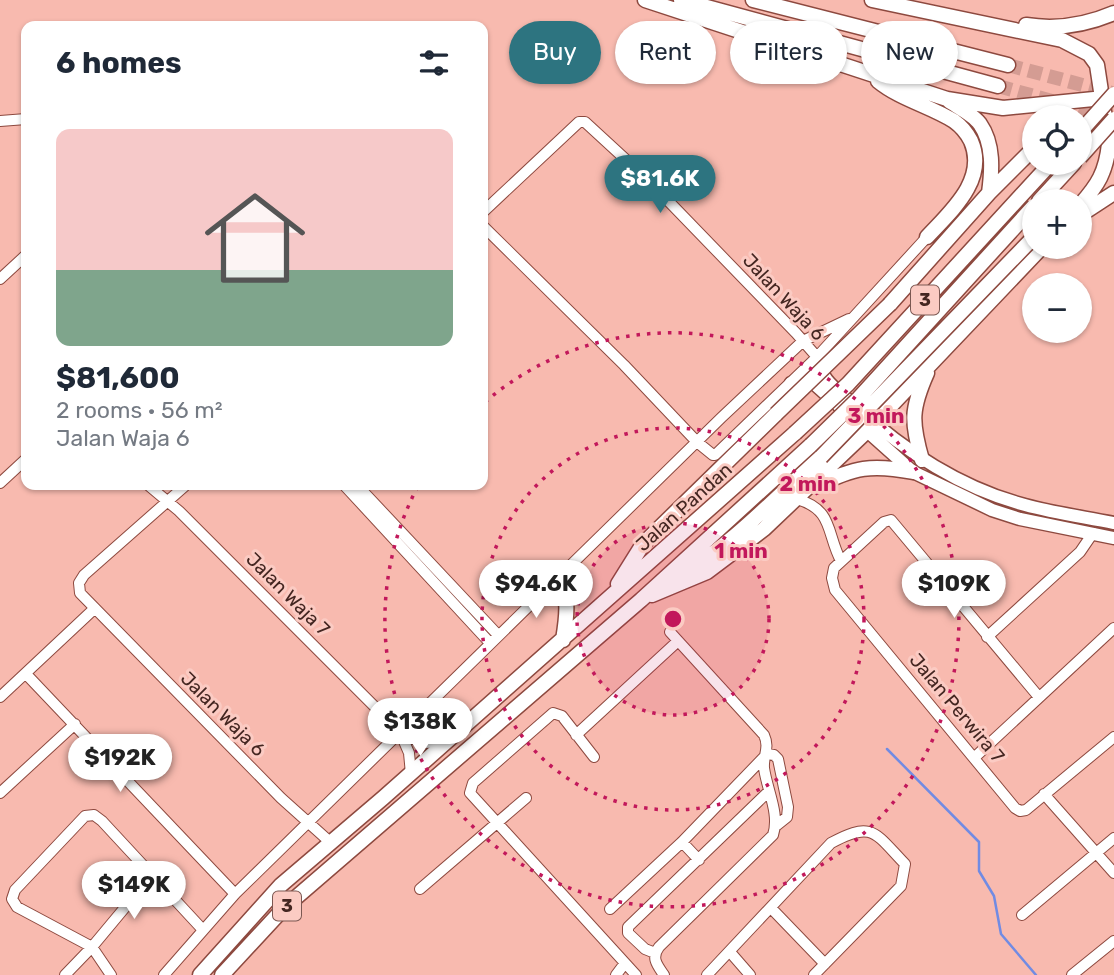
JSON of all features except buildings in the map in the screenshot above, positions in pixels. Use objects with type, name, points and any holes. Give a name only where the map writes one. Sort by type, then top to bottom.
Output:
[{"type":"highway","points":[[645,0],[861,70]]},
{"type":"highway","points":[[681,0],[998,86]]},
{"type":"highway","points":[[753,0],[1008,65]]},
{"type":"highway","points":[[874,0],[1050,27],[1086,23],[1114,13]]},
{"type":"highway","points":[[874,0],[1062,40],[1089,54],[1097,65],[1110,97],[1111,118],[1108,156],[1100,182],[1092,191]]},
{"type":"highway","points":[[881,84],[954,122],[969,137],[973,147],[975,167],[966,191],[927,237]]},
{"type":"highway","points":[[903,84],[947,99],[1003,108],[1110,97]]},
{"type":"highway","points":[[1092,117],[1110,97]]},
{"type":"highway","points":[[947,99],[980,123],[990,151],[992,170],[989,194]]},
{"type":"highway","points":[[1092,119],[1111,118]]},
{"type":"highway","points":[[1092,142],[1111,118]]},
{"type":"highway","points":[[608,600],[643,544],[890,304],[1022,160]]},
{"type":"highway","points":[[1083,189],[1102,171]]},
{"type":"highway","name":"Jalan Pandan","points":[[201,975],[281,885],[563,640],[848,384],[1040,175]]},
{"type":"highway","points":[[1050,189],[1063,175]]},
{"type":"highway","points":[[1092,207],[1114,193]]},
{"type":"highway","name":"Jalan Pandan","points":[[222,975],[285,907],[641,600],[811,445],[859,398],[1022,219]]},
{"type":"highway","points":[[641,600],[696,567],[821,457],[1022,249]]},
{"type":"highway","points":[[641,600],[707,572],[764,529],[870,428],[1030,259]]},
{"type":"highway","points":[[922,460],[913,419],[916,397],[934,359]]},
{"type":"highway","points":[[800,496],[855,469],[884,466],[913,472]]},
{"type":"highway","points":[[560,575],[566,590],[568,609],[563,640]]},
{"type":"main road","points":[[821,353],[824,379],[913,472],[992,510],[1020,519],[1114,538]]},
{"type":"main road","points":[[791,383],[810,380],[870,428],[971,486],[1025,505],[1114,523]]},
{"type":"street","points":[[0,121],[21,119]]},
{"type":"street","name":"Jalan Waja 6","points":[[488,207],[581,121],[587,123],[648,180],[803,341],[821,353]]},
{"type":"street","points":[[488,231],[624,365],[697,442],[710,454],[715,455],[821,353],[849,319],[927,237]]},
{"type":"street","points":[[0,279],[21,260]]},
{"type":"street","points":[[164,975],[235,894],[697,442],[803,341],[849,319]]},
{"type":"street","points":[[819,334],[825,337],[821,353]]},
{"type":"street","points":[[0,483],[21,464]]},
{"type":"street","name":"Jalan Waja 7","points":[[153,490],[179,511],[400,732],[423,743],[446,742]]},
{"type":"street","points":[[0,697],[94,609],[80,593],[79,583],[84,575],[180,490]]},
{"type":"street","points":[[349,490],[490,643]]},
{"type":"street","points":[[362,490],[498,635]]},
{"type":"street","name":"Jalan Perwira 7","points":[[800,496],[822,513],[829,524],[837,564],[832,578],[835,590],[1015,808],[1020,811],[1044,794]]},
{"type":"street","points":[[837,564],[884,522],[891,520],[1038,696]]},
{"type":"street","points":[[986,637],[1080,552],[1093,533]]},
{"type":"street","name":"Jalan Waja 6","points":[[94,609],[330,842]]},
{"type":"street","points":[[975,757],[1114,628]]},
{"type":"street","points":[[670,632],[764,735],[768,743],[763,764],[777,825]]},
{"type":"street","points":[[576,735],[678,641]]},
{"type":"street","points":[[26,674],[235,894]]},
{"type":"street","points":[[594,757],[562,716],[553,713],[473,783],[470,793],[636,975]]},
{"type":"street","points":[[0,793],[75,724]]},
{"type":"street","name":"Jalan Waja 7","points":[[400,732],[409,753],[411,774]]},
{"type":"street","points":[[1114,737],[1044,794],[1114,873]]},
{"type":"street","points":[[655,953],[773,835],[777,825],[787,817],[788,807],[778,759],[767,754]]},
{"type":"street","points":[[610,909],[682,842],[767,754]]},
{"type":"street","points":[[655,953],[628,933],[628,928],[769,791]]},
{"type":"street","points":[[419,889],[526,798]]},
{"type":"street","points":[[111,975],[92,947],[17,907],[12,899],[15,890],[85,816],[94,815],[102,821],[203,930]]},
{"type":"street","points":[[707,975],[831,843],[853,831],[866,830],[888,846],[905,864],[901,886],[814,975]]},
{"type":"street","points":[[1022,915],[1114,838]]},
{"type":"street","points":[[682,842],[699,860]]},
{"type":"street","points":[[65,975],[152,875]]},
{"type":"street","points":[[771,908],[825,964]]},
{"type":"street","points":[[1072,975],[1114,941]]},
{"type":"street","points":[[730,952],[750,975]]},
{"type":"street","points":[[655,953],[656,963],[664,975]]},
{"type":"street","points":[[616,975],[625,963]]},
{"type":"waterway","points":[[887,749],[979,842],[979,871],[994,896],[1001,934],[1036,975]]},
{"type":"tunnel","points":[[1008,65],[1112,93]]},
{"type":"tunnel","points":[[998,86],[1106,116]]}]
